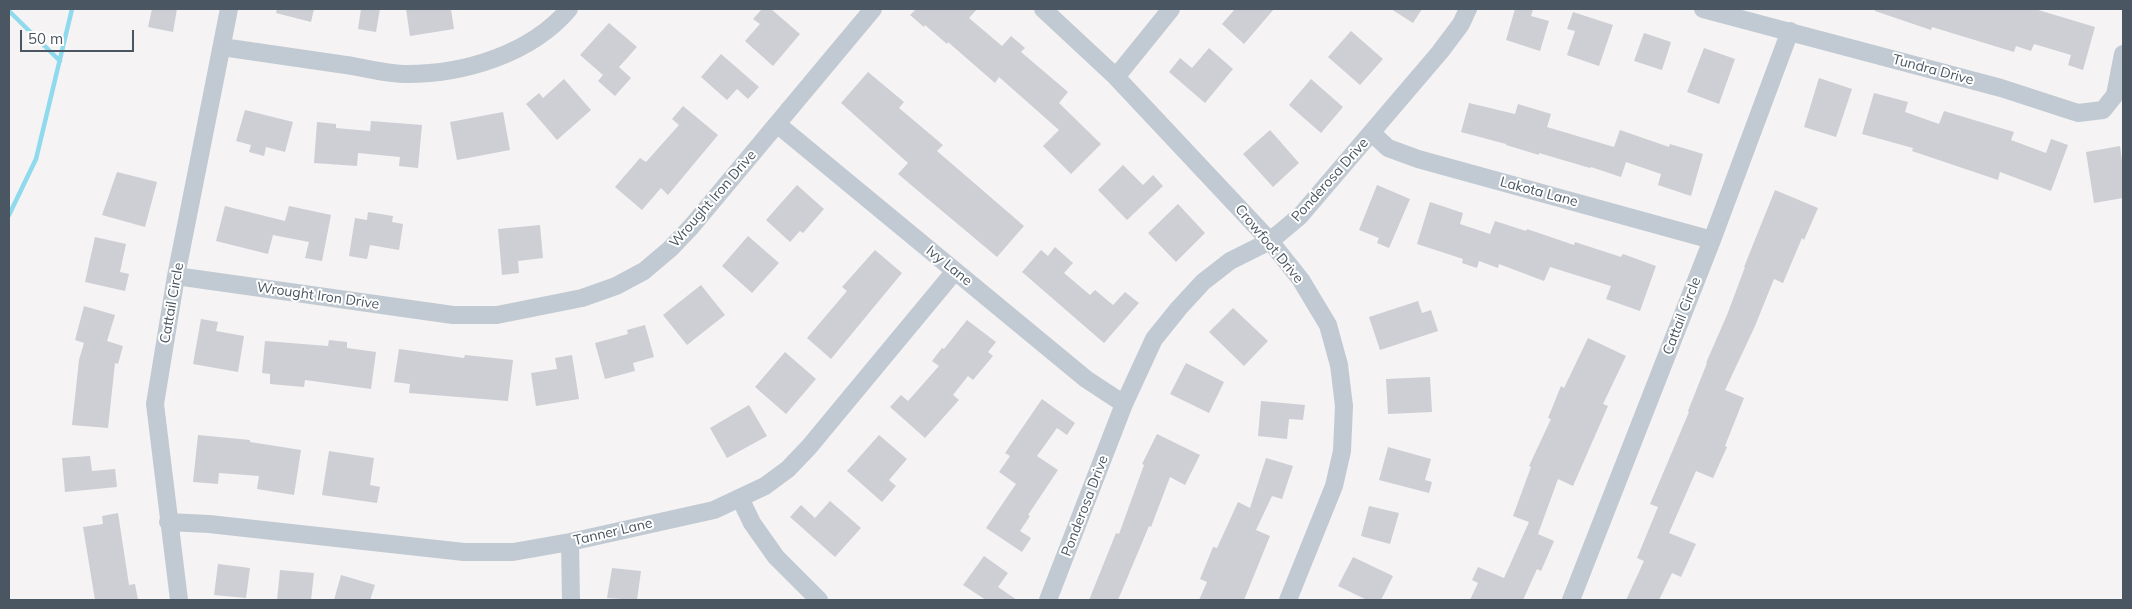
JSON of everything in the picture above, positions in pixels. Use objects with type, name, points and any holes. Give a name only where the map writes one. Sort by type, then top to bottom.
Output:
[{"type":"street","name":"Cattail Circle","points":[[179,600],[155,404],[176,276],[229,9]]},
{"type":"street","points":[[222,47],[406,74],[452,70],[489,60],[521,46],[542,32],[569,9]]},
{"type":"street","name":"Wrought Iron Drive","points":[[176,276],[452,315],[497,315],[582,298],[616,286],[644,271],[692,227],[873,9]]},
{"type":"street","name":"Crowfoot Drive","points":[[1043,9],[1116,77],[1270,241],[1301,280],[1328,325],[1339,365],[1344,406],[1342,451],[1334,486],[1288,600]]},
{"type":"street","points":[[1116,77],[1171,9]]},
{"type":"street","name":"Ponderosa Drive","points":[[1048,600],[1124,404],[1154,339],[1203,282],[1230,260],[1270,241],[1300,216],[1440,52],[1461,24],[1468,9]]},
{"type":"street","name":"Tundra Drive","points":[[1704,9],[2001,88],[2078,113],[2103,110],[2115,95],[2123,54]]},
{"type":"street","name":"Cattail Circle","points":[[1571,600],[1712,240],[1790,31]]},
{"type":"street","name":"Ivy Lane","points":[[777,124],[1086,379],[1124,404]]},
{"type":"street","name":"Lakota Lane","points":[[1372,133],[1388,148],[1418,159],[1712,240]]},
{"type":"street","name":"Tanner Lane","points":[[168,522],[209,524],[464,552],[513,552],[570,542],[714,510],[765,486],[788,469],[810,447],[955,271]]},
{"type":"street","points":[[740,498],[752,523],[776,557],[819,600]]},
{"type":"street","points":[[570,542],[571,600]]},
{"type":"building","points":[[152,9],[177,9],[173,32],[148,27]]},
{"type":"building","points":[[277,9],[314,9],[311,22],[276,13]]},
{"type":"building","points":[[361,9],[380,9],[376,32],[358,29]]},
{"type":"building","points":[[406,9],[451,9],[454,29],[410,36]]},
{"type":"building","points":[[762,9],[771,9],[800,34],[773,66],[745,41],[760,24],[753,19]]},
{"type":"building","points":[[916,9],[977,9],[969,18],[1002,46],[1011,36],[1025,48],[1021,52],[1068,92],[1059,103],[1101,144],[1071,174],[1043,146],[1059,130],[999,77],[995,83],[948,42],[947,44],[925,25],[924,27],[910,15]]},
{"type":"building","points":[[1235,9],[1274,9],[1244,44],[1222,24]]},
{"type":"building","points":[[1391,9],[1422,9],[1413,23]]},
{"type":"building","points":[[1515,9],[1533,9],[1531,16],[1549,21],[1540,51],[1506,40]]},
{"type":"building","points":[[1875,9],[2035,9],[2095,27],[2083,70],[2068,65],[2071,55],[2034,44],[2031,51],[2016,46],[2014,52],[1932,27],[1931,30],[1875,11]]},
{"type":"building","points":[[1573,12],[1613,25],[1599,66],[1567,55],[1575,31],[1567,29]]},
{"type":"building","points":[[609,23],[637,47],[619,67],[631,78],[615,96],[598,81],[603,75],[580,55]]},
{"type":"building","points":[[1351,31],[1383,59],[1360,85],[1328,57]]},
{"type":"building","points":[[1644,33],[1671,42],[1662,70],[1634,61]]},
{"type":"building","points":[[1209,48],[1233,69],[1205,103],[1169,72],[1180,58],[1192,68]]},
{"type":"building","points":[[1704,48],[1735,59],[1719,104],[1687,92]]},
{"type":"building","points":[[721,54],[759,87],[748,99],[737,89],[727,100],[701,77]]},
{"type":"building","points":[[868,72],[904,102],[899,108],[943,145],[937,151],[1024,226],[997,257],[898,174],[908,163],[841,103]]},
{"type":"building","points":[[1819,78],[1852,89],[1836,137],[1804,127]]},
{"type":"building","points":[[564,79],[591,110],[557,140],[526,104],[539,93],[543,98]]},
{"type":"building","points":[[1311,79],[1343,107],[1321,133],[1289,105]]},
{"type":"building","points":[[1874,93],[1908,102],[1905,112],[1939,124],[1944,111],[2014,132],[2011,140],[2046,153],[2051,139],[2068,145],[2051,191],[2000,172],[1998,180],[1912,151],[1913,148],[1862,134]]},
{"type":"building","points":[[1469,103],[1515,114],[1518,104],[1551,114],[1547,127],[1614,147],[1620,130],[1669,147],[1670,144],[1703,154],[1691,196],[1658,185],[1661,174],[1626,162],[1621,177],[1591,167],[1539,153],[1539,155],[1461,132]]},
{"type":"building","points":[[683,106],[718,135],[668,195],[661,188],[642,210],[615,187],[640,158],[646,162],[679,125],[672,119]]},
{"type":"building","points":[[245,110],[293,122],[285,152],[266,147],[264,156],[249,152],[251,145],[236,141]]},
{"type":"building","points":[[503,112],[510,150],[457,160],[450,122]]},
{"type":"building","points":[[371,121],[422,125],[418,168],[399,166],[400,157],[358,153],[357,166],[314,163],[317,122],[336,124],[336,128],[370,131]]},
{"type":"building","points":[[1270,130],[1299,163],[1273,187],[1243,154]]},
{"type":"building","points":[[2120,146],[2123,168],[2123,198],[2094,203],[2086,152]]},
{"type":"building","points":[[1123,165],[1143,185],[1153,175],[1163,186],[1127,220],[1098,190]]},
{"type":"building","points":[[117,172],[157,182],[145,227],[102,215]]},
{"type":"building","points":[[797,185],[824,209],[803,233],[800,231],[790,242],[766,220]]},
{"type":"building","points":[[1377,185],[1410,199],[1389,248],[1377,243],[1379,238],[1359,230]]},
{"type":"building","points":[[1775,190],[1818,208],[1804,240],[1802,238],[1783,283],[1774,279],[1755,326],[1725,390],[1744,398],[1725,446],[1727,447],[1713,478],[1696,471],[1669,533],[1696,544],[1681,577],[1672,573],[1659,600],[1626,600],[1644,561],[1637,558],[1658,507],[1650,504],[1689,412],[1706,363],[1727,315]]},
{"type":"building","points":[[1430,202],[1463,213],[1460,224],[1490,234],[1495,221],[1526,231],[1527,229],[1574,245],[1575,242],[1621,257],[1623,254],[1656,266],[1640,311],[1606,299],[1611,286],[1550,267],[1544,281],[1499,264],[1498,268],[1479,261],[1477,268],[1462,263],[1463,259],[1417,244]]},
{"type":"building","points":[[1178,204],[1205,233],[1176,262],[1148,233]]},
{"type":"building","points":[[225,206],[285,221],[289,206],[331,215],[322,261],[305,258],[309,242],[273,235],[268,254],[216,241]]},
{"type":"building","points":[[368,212],[393,216],[392,222],[403,224],[399,250],[370,245],[367,259],[349,256],[355,218],[367,220]]},
{"type":"building","points":[[540,225],[543,258],[518,261],[519,273],[502,275],[498,229]]},
{"type":"building","points":[[748,236],[779,263],[752,293],[722,266]]},
{"type":"building","points":[[95,237],[126,244],[120,272],[129,274],[125,291],[85,282]]},
{"type":"building","points":[[1055,247],[1073,263],[1064,273],[1090,295],[1095,290],[1113,305],[1125,292],[1139,303],[1104,343],[1022,272],[1041,250],[1048,256]]},
{"type":"building","points":[[875,250],[902,273],[831,359],[807,338],[847,291],[842,287]]},
{"type":"building","points":[[701,285],[725,315],[687,345],[663,315]]},
{"type":"building","points":[[1418,301],[1422,313],[1431,310],[1438,331],[1380,350],[1369,317]]},
{"type":"building","points":[[84,306],[115,315],[107,341],[123,346],[118,364],[115,363],[108,428],[72,425],[79,360],[84,343],[75,340]]},
{"type":"building","points":[[1233,308],[1268,341],[1244,366],[1209,332]]},
{"type":"building","points":[[201,319],[218,322],[216,331],[244,336],[238,372],[193,364]]},
{"type":"building","points":[[967,320],[996,342],[988,352],[993,356],[973,380],[968,376],[953,395],[959,400],[925,438],[890,407],[901,395],[908,401],[939,366],[932,361]]},
{"type":"building","points":[[645,325],[654,357],[633,363],[635,371],[605,379],[595,343],[628,334],[627,330]]},
{"type":"building","points":[[1588,338],[1626,356],[1603,404],[1608,406],[1573,486],[1558,479],[1538,534],[1554,541],[1541,571],[1537,569],[1523,600],[1470,600],[1478,583],[1472,580],[1478,567],[1504,578],[1529,522],[1513,516],[1531,467],[1529,466],[1551,419],[1548,418],[1561,386],[1564,388]]},
{"type":"building","points":[[329,340],[347,342],[347,348],[376,352],[371,389],[305,380],[304,387],[270,384],[270,374],[262,373],[265,341],[328,346]]},
{"type":"building","points":[[399,349],[464,358],[465,355],[513,360],[508,401],[409,393],[410,384],[394,382]]},
{"type":"building","points":[[785,352],[816,379],[786,414],[755,387]]},
{"type":"building","points":[[572,355],[579,399],[536,406],[531,373],[557,369],[555,358]]},
{"type":"building","points":[[1186,363],[1224,382],[1209,413],[1170,394]]},
{"type":"building","points":[[1430,377],[1432,412],[1388,414],[1386,379]]},
{"type":"building","points":[[1042,399],[1075,423],[1067,435],[1057,428],[1037,456],[1058,470],[1028,515],[1030,516],[1020,531],[1031,538],[1022,552],[986,528],[1016,484],[999,472],[1010,456],[1005,453]]},
{"type":"building","points":[[1261,401],[1305,405],[1303,420],[1289,419],[1287,439],[1258,436]]},
{"type":"building","points":[[749,405],[767,436],[727,458],[710,428]]},
{"type":"building","points":[[1157,434],[1200,455],[1185,485],[1170,477],[1151,527],[1149,526],[1118,600],[1089,600],[1116,533],[1119,534],[1144,465],[1142,464]]},
{"type":"building","points":[[198,435],[250,440],[250,442],[301,450],[294,495],[257,489],[259,476],[219,473],[218,484],[193,482]]},
{"type":"building","points":[[879,435],[907,459],[889,480],[896,486],[882,502],[847,471]]},
{"type":"building","points":[[1388,447],[1431,459],[1425,480],[1432,482],[1429,493],[1379,480]]},
{"type":"building","points":[[329,451],[374,458],[370,485],[380,487],[377,503],[322,495]]},
{"type":"building","points":[[90,456],[92,471],[115,469],[117,487],[65,492],[62,458]]},
{"type":"building","points":[[1266,458],[1293,466],[1282,499],[1272,496],[1256,530],[1270,536],[1244,600],[1199,600],[1207,582],[1200,579],[1213,547],[1217,548],[1238,502],[1250,508]]},
{"type":"building","points":[[830,501],[861,528],[835,557],[790,517],[801,505],[815,518]]},
{"type":"building","points":[[1369,506],[1399,513],[1390,544],[1361,536]]},
{"type":"building","points":[[118,513],[129,585],[135,584],[138,600],[95,600],[83,527],[103,524],[102,516]]},
{"type":"building","points":[[984,556],[1008,573],[998,587],[1017,600],[986,600],[963,585]]},
{"type":"building","points":[[1353,557],[1393,576],[1381,600],[1367,600],[1338,586]]},
{"type":"building","points":[[218,564],[250,568],[246,598],[214,595]]},
{"type":"building","points":[[612,568],[641,571],[637,600],[607,598]]},
{"type":"building","points":[[280,570],[314,573],[311,600],[277,600]]},
{"type":"building","points":[[341,575],[375,585],[370,600],[334,600]]},
{"type":"waterway","points":[[9,215],[36,159],[72,9]]},
{"type":"waterway","points":[[9,11],[60,61]]}]
